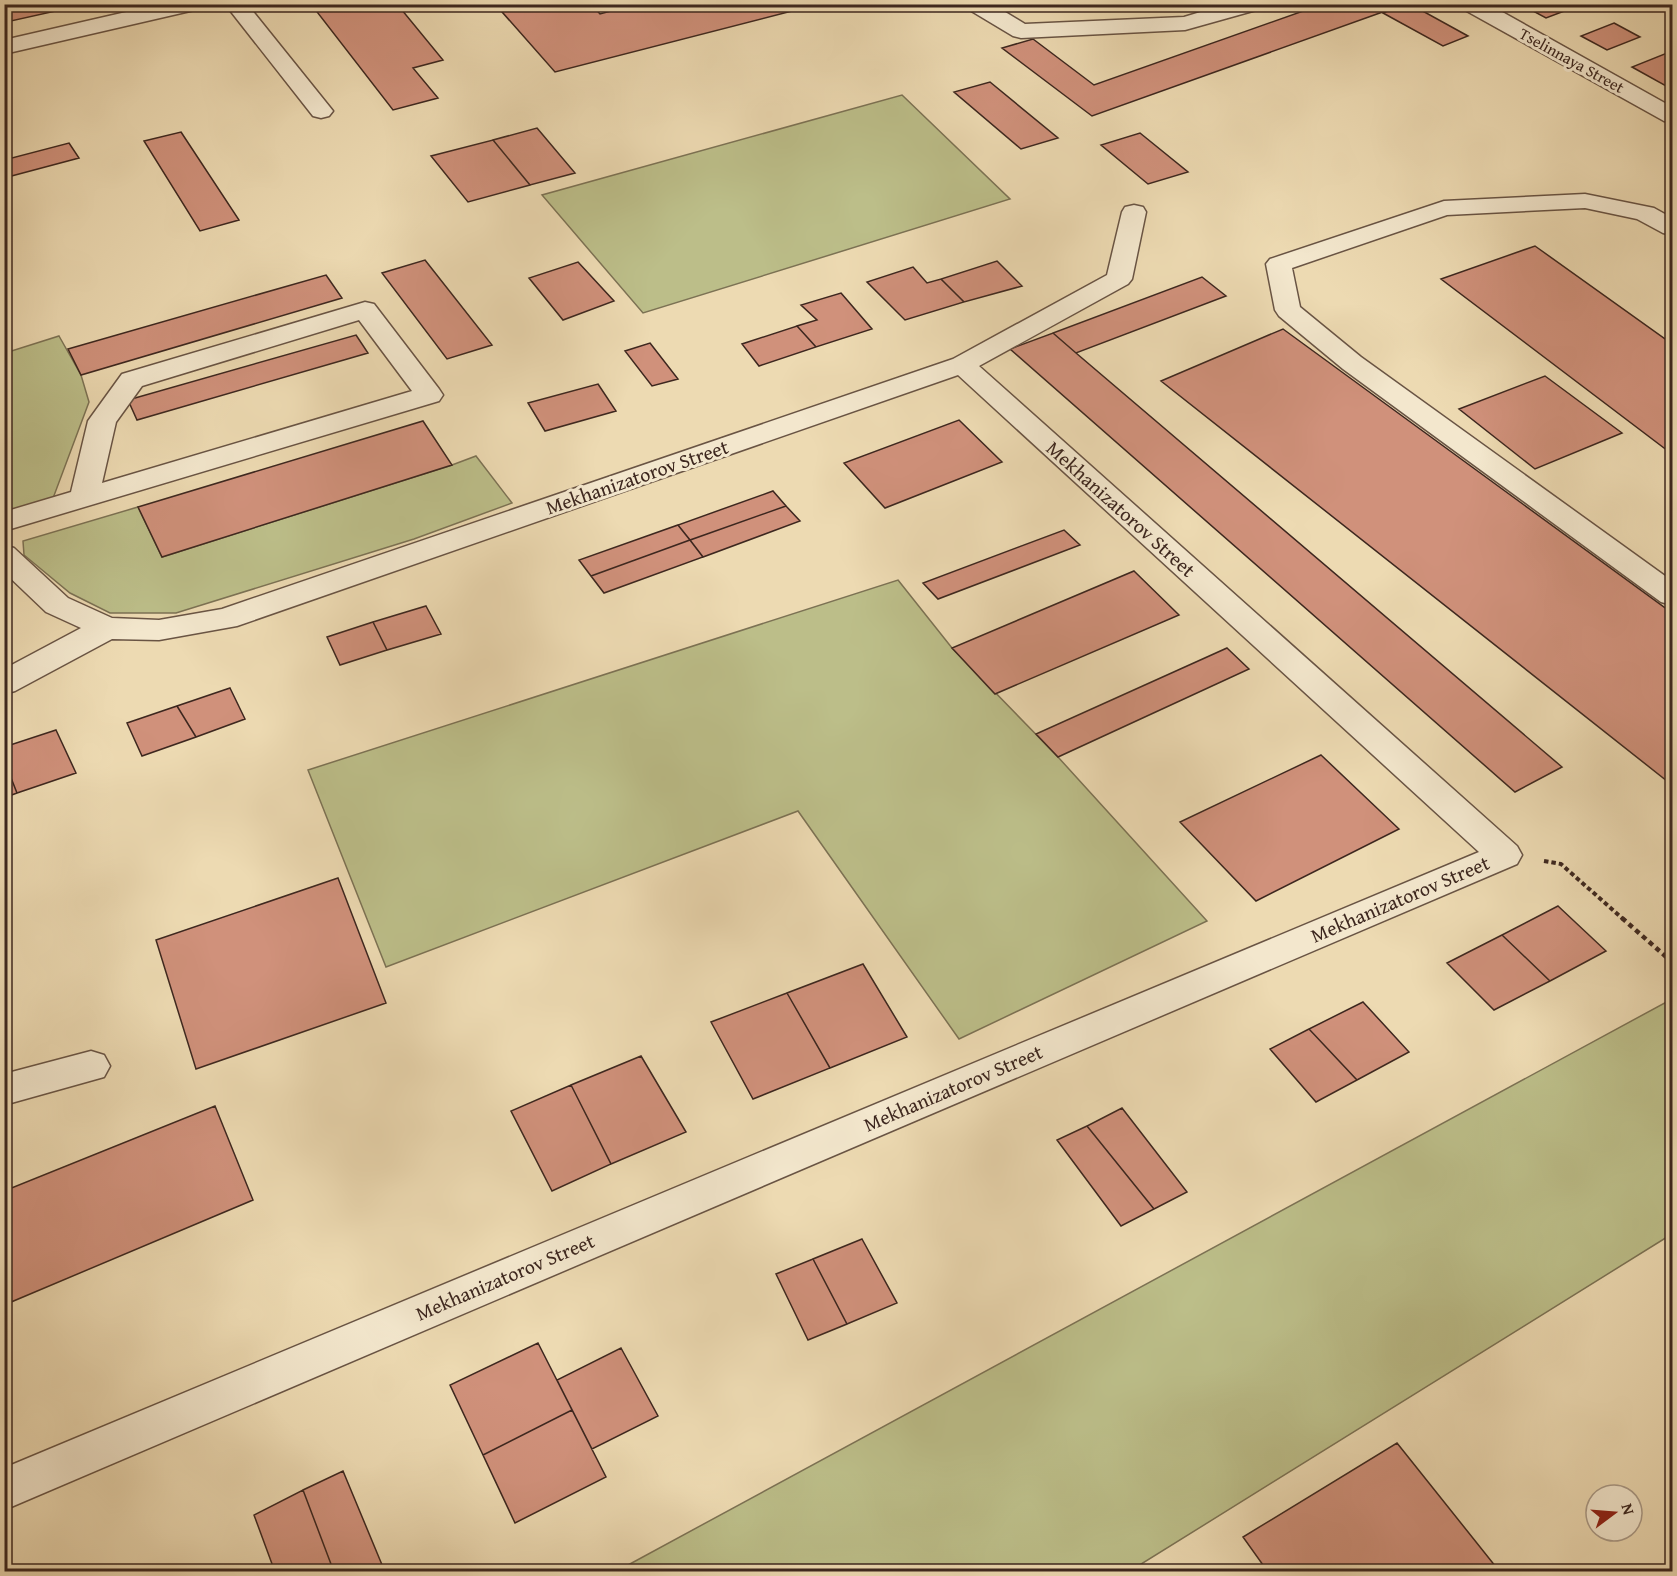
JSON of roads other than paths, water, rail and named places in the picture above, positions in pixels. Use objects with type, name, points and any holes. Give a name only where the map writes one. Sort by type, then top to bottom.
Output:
[{"type":"street","points":[[4,47],[191,4]]},
{"type":"street","points":[[235,4],[321,111]]},
{"type":"street","points":[[976,4],[1021,31],[1185,23],[1252,4]]},
{"type":"street","name":"Tselinnaya Street","points":[[1471,4],[1672,116]]},
{"type":"street","points":[[1672,228],[1645,213],[1585,201],[1444,208],[1279,264],[1288,310],[1352,363],[1672,595]]},
{"type":"street","points":[[962,365],[1119,279],[1134,212]]},
{"type":"street","points":[[4,522],[84,499],[429,395],[365,310],[165,370],[132,380],[102,421],[84,499]]},
{"type":"street","name":"Mekhanizatorov Street","points":[[4,1489],[1505,855],[962,365],[226,619],[159,630],[107,628]]},
{"type":"street","points":[[4,555],[57,605],[107,628]]},
{"type":"street","points":[[4,683],[107,628]]},
{"type":"street","points":[[4,1090],[91,1066]]}]
